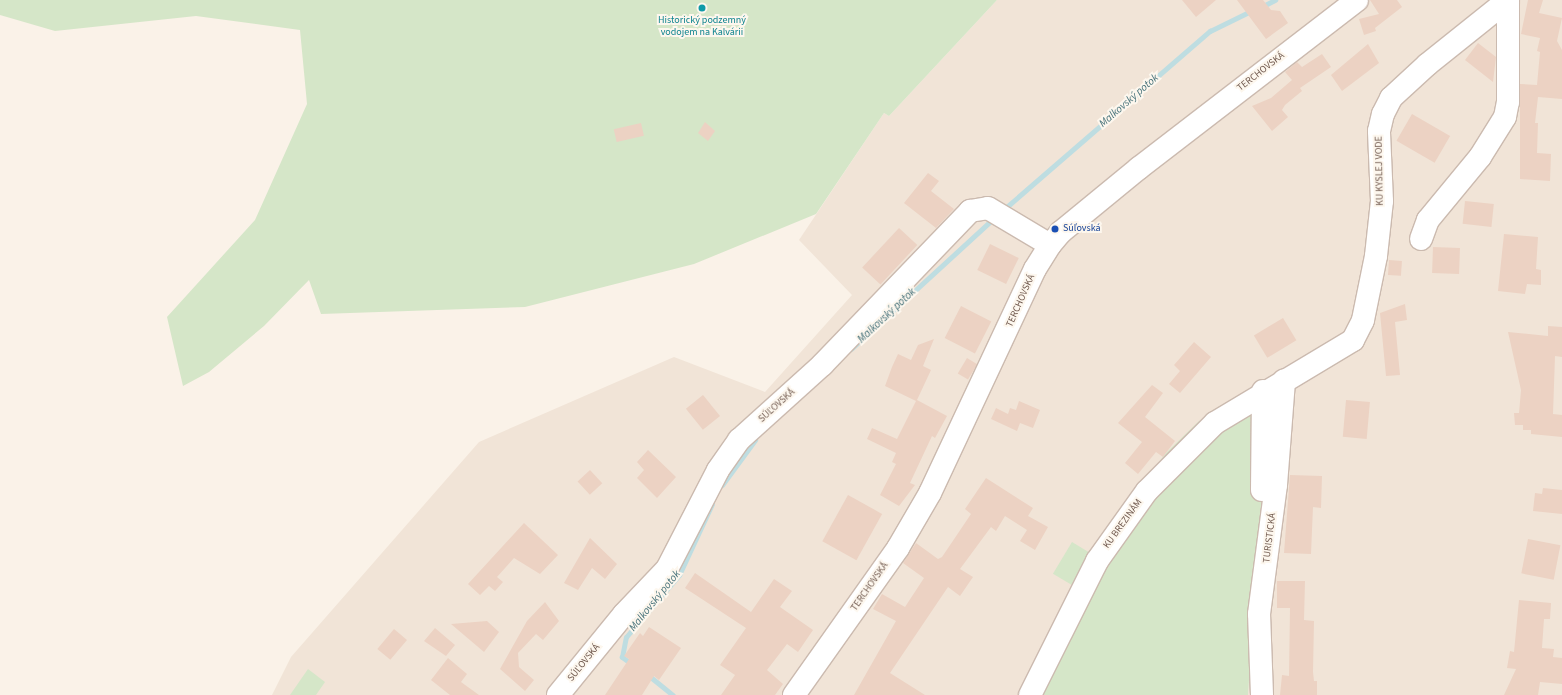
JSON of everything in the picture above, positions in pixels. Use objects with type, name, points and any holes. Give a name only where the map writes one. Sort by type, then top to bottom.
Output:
[{"type":"street","name":"TERCHOVSKÁ","points":[[794,695],[898,548],[930,493],[1035,269],[1050,245],[1062,232],[1139,168],[1357,0]]},
{"type":"street","name":"KU KYSLEJ VODE","points":[[1421,239],[1428,220],[1480,157],[1505,117],[1508,102],[1508,0]]},
{"type":"street","name":"KU KYSLEJ VODE","points":[[1263,391],[1353,340],[1363,320],[1382,202],[1379,131],[1390,98],[1508,0]]},
{"type":"street","name":"SÚĽOVSKÁ","points":[[558,695],[624,614],[667,569],[718,470],[739,440],[822,365],[970,211],[988,208],[1050,245]]},
{"type":"street","name":"TURISTICKÁ","points":[[1262,695],[1259,614],[1276,485],[1284,380]]},
{"type":"street","name":"TURISTICKÁ","points":[[1248,695],[1247,630],[1263,483],[1263,391]]},
{"type":"street","name":"KU BREZINÁM","points":[[1030,695],[1097,561],[1147,491],[1215,423],[1263,391]]},
{"type":"shaded area","points":[[997,0],[1562,0],[1562,695],[1248,695],[1265,448],[1166,453],[1126,502],[1030,695],[272,695],[291,657],[479,442],[674,357],[765,392],[852,295],[799,240],[884,113],[889,116]]},
{"type":"green space","points":[[0,0],[997,0],[889,116],[884,113],[816,214],[694,264],[525,307],[321,314],[309,280],[264,326],[209,372],[183,386],[167,317],[255,220],[307,104],[300,30],[196,16],[55,31],[0,15]]},
{"type":"green space","points":[[1257,401],[1265,448],[1248,695],[1030,695],[1126,502],[1166,453],[1199,421]]},
{"type":"green space","points":[[1072,542],[1094,555],[1075,587],[1053,574]]},
{"type":"green space","points":[[308,669],[325,682],[316,695],[290,695]]},
{"type":"building","points":[[1182,0],[1216,0],[1196,17]]},
{"type":"building","points":[[1237,0],[1263,0],[1271,10],[1280,11],[1288,23],[1266,39]]},
{"type":"building","points":[[1370,0],[1397,0],[1402,7],[1375,28],[1376,31],[1364,35],[1359,19],[1379,14]]},
{"type":"building","points":[[1528,0],[1543,0],[1539,13],[1562,18],[1557,41],[1562,50],[1562,99],[1538,97],[1535,123],[1538,123],[1537,153],[1551,154],[1550,181],[1520,179],[1520,84],[1537,85],[1540,52],[1537,51],[1540,38],[1521,34]]},
{"type":"building","points":[[1478,43],[1496,57],[1493,82],[1465,60]]},
{"type":"building","points":[[1368,44],[1379,63],[1342,91],[1331,75]]},
{"type":"building","points":[[1322,54],[1331,67],[1300,88],[1302,91],[1285,105],[1282,110],[1288,117],[1272,131],[1252,106],[1271,98],[1292,80],[1285,72],[1297,62],[1302,67]]},
{"type":"building","points":[[1412,114],[1450,136],[1435,163],[1396,141]]},
{"type":"building","points":[[705,122],[715,131],[708,141],[698,133]]},
{"type":"building","points":[[641,123],[644,136],[617,142],[614,129]]},
{"type":"building","points":[[928,173],[939,181],[931,191],[954,209],[936,228],[904,203]]},
{"type":"building","points":[[1465,201],[1494,204],[1491,227],[1463,224]]},
{"type":"building","points":[[899,228],[917,245],[880,285],[862,267]]},
{"type":"building","points":[[1504,234],[1538,237],[1536,269],[1541,270],[1541,285],[1527,284],[1525,294],[1498,291]]},
{"type":"building","points":[[990,244],[1019,258],[1006,284],[977,270]]},
{"type":"building","points":[[1433,247],[1460,248],[1459,274],[1432,273]]},
{"type":"building","points":[[1389,260],[1402,261],[1401,276],[1388,275]]},
{"type":"building","points":[[1405,304],[1407,320],[1395,322],[1400,375],[1386,376],[1380,313]]},
{"type":"building","points":[[961,306],[991,321],[975,354],[945,338]]},
{"type":"building","points":[[1283,318],[1296,340],[1267,358],[1254,336]]},
{"type":"building","points":[[1548,326],[1562,327],[1562,357],[1555,356],[1553,414],[1562,415],[1562,437],[1531,434],[1531,430],[1523,430],[1523,425],[1515,425],[1514,413],[1519,413],[1521,390],[1508,332],[1548,336]]},
{"type":"building","points":[[934,339],[923,366],[931,370],[917,400],[947,416],[935,438],[932,436],[910,483],[915,485],[899,506],[880,495],[896,464],[892,462],[896,453],[867,439],[872,428],[897,439],[916,401],[885,386],[892,367],[898,354],[911,360],[918,345]]},
{"type":"building","points":[[1194,342],[1211,357],[1180,393],[1169,384],[1180,371],[1174,365]]},
{"type":"building","points":[[967,358],[977,364],[968,380],[958,373]]},
{"type":"building","points":[[1152,385],[1163,393],[1145,417],[1175,441],[1163,457],[1156,452],[1138,474],[1125,463],[1142,442],[1118,423]]},
{"type":"building","points":[[703,395],[720,416],[703,430],[686,409]]},
{"type":"building","points":[[1346,400],[1370,402],[1367,439],[1343,437]]},
{"type":"building","points":[[1019,401],[1040,410],[1033,428],[1020,423],[1017,431],[991,419],[996,408],[1008,414],[1010,408],[1016,410]]},
{"type":"building","points":[[648,450],[676,477],[657,498],[637,478],[644,470],[637,462]]},
{"type":"building","points":[[590,470],[602,483],[590,495],[578,482]]},
{"type":"building","points":[[1290,475],[1322,476],[1321,508],[1313,507],[1311,554],[1284,553]]},
{"type":"building","points":[[986,478],[1033,508],[1028,516],[1048,527],[1035,550],[1020,541],[1027,530],[1005,516],[996,531],[991,527],[960,569],[973,577],[960,596],[948,587],[890,673],[925,695],[854,695],[896,621],[873,609],[882,594],[905,607],[924,578],[903,563],[916,543],[938,559],[942,557],[971,514],[965,509]]},
{"type":"building","points":[[1543,488],[1562,490],[1562,514],[1533,511],[1535,493],[1542,494]]},
{"type":"building","points":[[848,495],[882,514],[856,560],[822,541]]},
{"type":"building","points":[[524,523],[558,555],[540,574],[514,558],[497,577],[503,582],[495,591],[489,586],[480,595],[468,584]]},
{"type":"building","points":[[590,538],[617,564],[605,579],[592,568],[578,590],[564,583]]},
{"type":"building","points":[[1528,539],[1560,545],[1554,580],[1521,573]]},
{"type":"building","points":[[695,573],[751,612],[774,579],[792,591],[780,607],[813,630],[798,652],[787,644],[767,670],[783,684],[775,695],[721,695],[735,675],[720,665],[746,628],[685,588]]},
{"type":"building","points":[[1277,581],[1305,581],[1304,620],[1314,621],[1313,672],[1314,681],[1317,681],[1317,695],[1280,695],[1282,675],[1289,676],[1290,608],[1277,608]]},
{"type":"building","points":[[1519,600],[1551,603],[1550,619],[1544,619],[1542,648],[1554,649],[1553,657],[1562,658],[1562,684],[1540,682],[1538,695],[1504,695],[1516,669],[1507,668],[1510,651],[1514,652]]},
{"type":"building","points":[[545,602],[559,621],[543,640],[536,634],[518,653],[519,667],[534,680],[525,691],[500,669],[527,621]]},
{"type":"building","points":[[487,621],[499,632],[484,652],[451,624]]},
{"type":"building","points":[[649,627],[681,648],[659,680],[654,676],[642,695],[605,695],[629,659],[624,656],[640,633],[643,636]]},
{"type":"building","points":[[435,628],[455,645],[446,656],[424,641]]},
{"type":"building","points":[[394,629],[407,640],[390,660],[377,649]]},
{"type":"building","points":[[448,658],[467,674],[461,682],[479,695],[450,695],[431,680]]},
{"type":"waterway","name":"Malkovský potok","points":[[1261,7],[1275,0]]},
{"type":"waterway","name":"Malkovský potok","points":[[1003,210],[1210,31],[1251,11]]},
{"type":"waterway","name":"Malkovský potok","points":[[851,349],[994,218]]},
{"type":"waterway","name":"Malkovský potok","points":[[722,485],[755,440]]},
{"type":"waterway","name":"Malkovský potok","points":[[633,665],[622,657],[626,637],[679,575],[712,504]]},
{"type":"waterway","name":"Malkovský potok","points":[[648,675],[673,695]]},
{"type":"place","name":"Historický podzemný vodojem na Kalvárii","points":[[702,8]]},
{"type":"place","name":"Súľovská","points":[[1055,229]]}]
